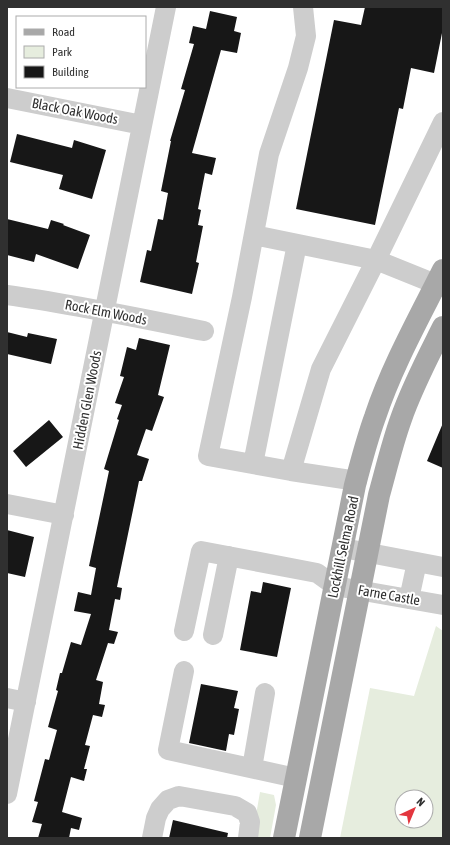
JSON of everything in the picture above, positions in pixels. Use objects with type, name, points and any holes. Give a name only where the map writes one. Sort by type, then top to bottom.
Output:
[{"type":"main road","name":"Lockhill Selma Road","points":[[284,838],[356,481],[375,416],[396,366],[441,280]]},
{"type":"main road","name":"Lockhill Selma Road","points":[[310,838],[381,488],[401,418],[423,367],[443,327]]},
{"type":"street","name":"Hidden Glen Woods","points":[[7,794],[16,700],[64,515],[166,7]]},
{"type":"street","points":[[303,7],[306,36],[298,68],[269,154],[254,235],[208,456],[356,481]]},
{"type":"street","name":"Black Oak Woods","points":[[7,98],[142,125]]},
{"type":"street","points":[[291,471],[321,369],[443,122]]},
{"type":"street","points":[[254,235],[376,260],[441,280]]},
{"type":"street","points":[[253,464],[298,244]]},
{"type":"street","name":"Rock Elm Woods","points":[[7,295],[105,311],[204,331]]},
{"type":"street","points":[[7,504],[64,515]]},
{"type":"street","points":[[343,548],[443,567]]},
{"type":"street","points":[[184,631],[202,550],[317,573],[335,586]]},
{"type":"street","points":[[213,635],[230,556]]},
{"type":"street","points":[[408,599],[417,562]]},
{"type":"street","name":"Farne Castle","points":[[335,586],[443,605]]},
{"type":"street","points":[[184,671],[168,750],[296,778]]},
{"type":"street","points":[[252,768],[265,693]]},
{"type":"street","points":[[152,838],[156,818],[160,809],[168,800],[179,796],[235,806],[247,813],[250,822],[248,838]]},
{"type":"green space","points":[[436,626],[443,631],[443,838],[340,838],[370,688],[414,696]]},
{"type":"green space","points":[[260,792],[274,795],[276,805],[270,838],[252,838]]},
{"type":"building","points":[[365,7],[443,7],[443,28],[434,73],[411,68],[403,109],[399,108],[375,225],[296,209],[334,20],[361,25]]},
{"type":"building","points":[[210,11],[237,17],[234,31],[241,33],[237,53],[221,50],[192,153],[216,158],[212,175],[205,173],[198,209],[201,210],[198,225],[203,226],[196,262],[199,263],[192,294],[140,282],[147,250],[151,251],[158,219],[163,220],[168,193],[161,191],[170,141],[185,90],[181,89],[194,44],[189,43],[193,26],[206,29]]},
{"type":"building","points":[[17,134],[72,148],[74,140],[106,150],[92,199],[59,189],[63,175],[10,162]]},
{"type":"building","points":[[7,219],[48,229],[51,220],[90,235],[78,269],[36,254],[34,262],[7,255]]},
{"type":"building","points":[[7,332],[27,337],[28,333],[57,339],[51,364],[7,354]]},
{"type":"building","points":[[139,338],[170,345],[158,395],[164,397],[152,431],[146,429],[137,455],[149,459],[142,481],[139,481],[117,587],[122,588],[120,600],[115,599],[109,630],[118,632],[114,644],[108,643],[96,680],[103,682],[99,704],[105,705],[102,717],[93,715],[85,745],[90,746],[84,769],[87,769],[84,781],[71,777],[62,812],[82,818],[79,830],[71,828],[69,838],[38,838],[42,824],[32,822],[38,802],[34,801],[45,759],[49,760],[57,730],[48,727],[58,691],[56,690],[60,673],[62,673],[71,642],[81,645],[91,614],[74,611],[78,592],[91,595],[96,568],[89,566],[109,471],[104,469],[122,405],[115,403],[124,377],[120,376],[127,347],[136,350]]},
{"type":"building","points":[[49,420],[63,437],[26,467],[13,451]]},
{"type":"building","points":[[443,423],[443,468],[427,461]]},
{"type":"building","points":[[7,530],[34,537],[25,577],[7,573]]},
{"type":"building","points":[[263,582],[291,588],[277,657],[240,650],[251,591],[261,593]]},
{"type":"building","points":[[201,684],[238,691],[234,708],[239,709],[234,735],[229,734],[226,751],[189,743]]},
{"type":"building","points":[[173,820],[228,833],[227,838],[169,838]]}]
